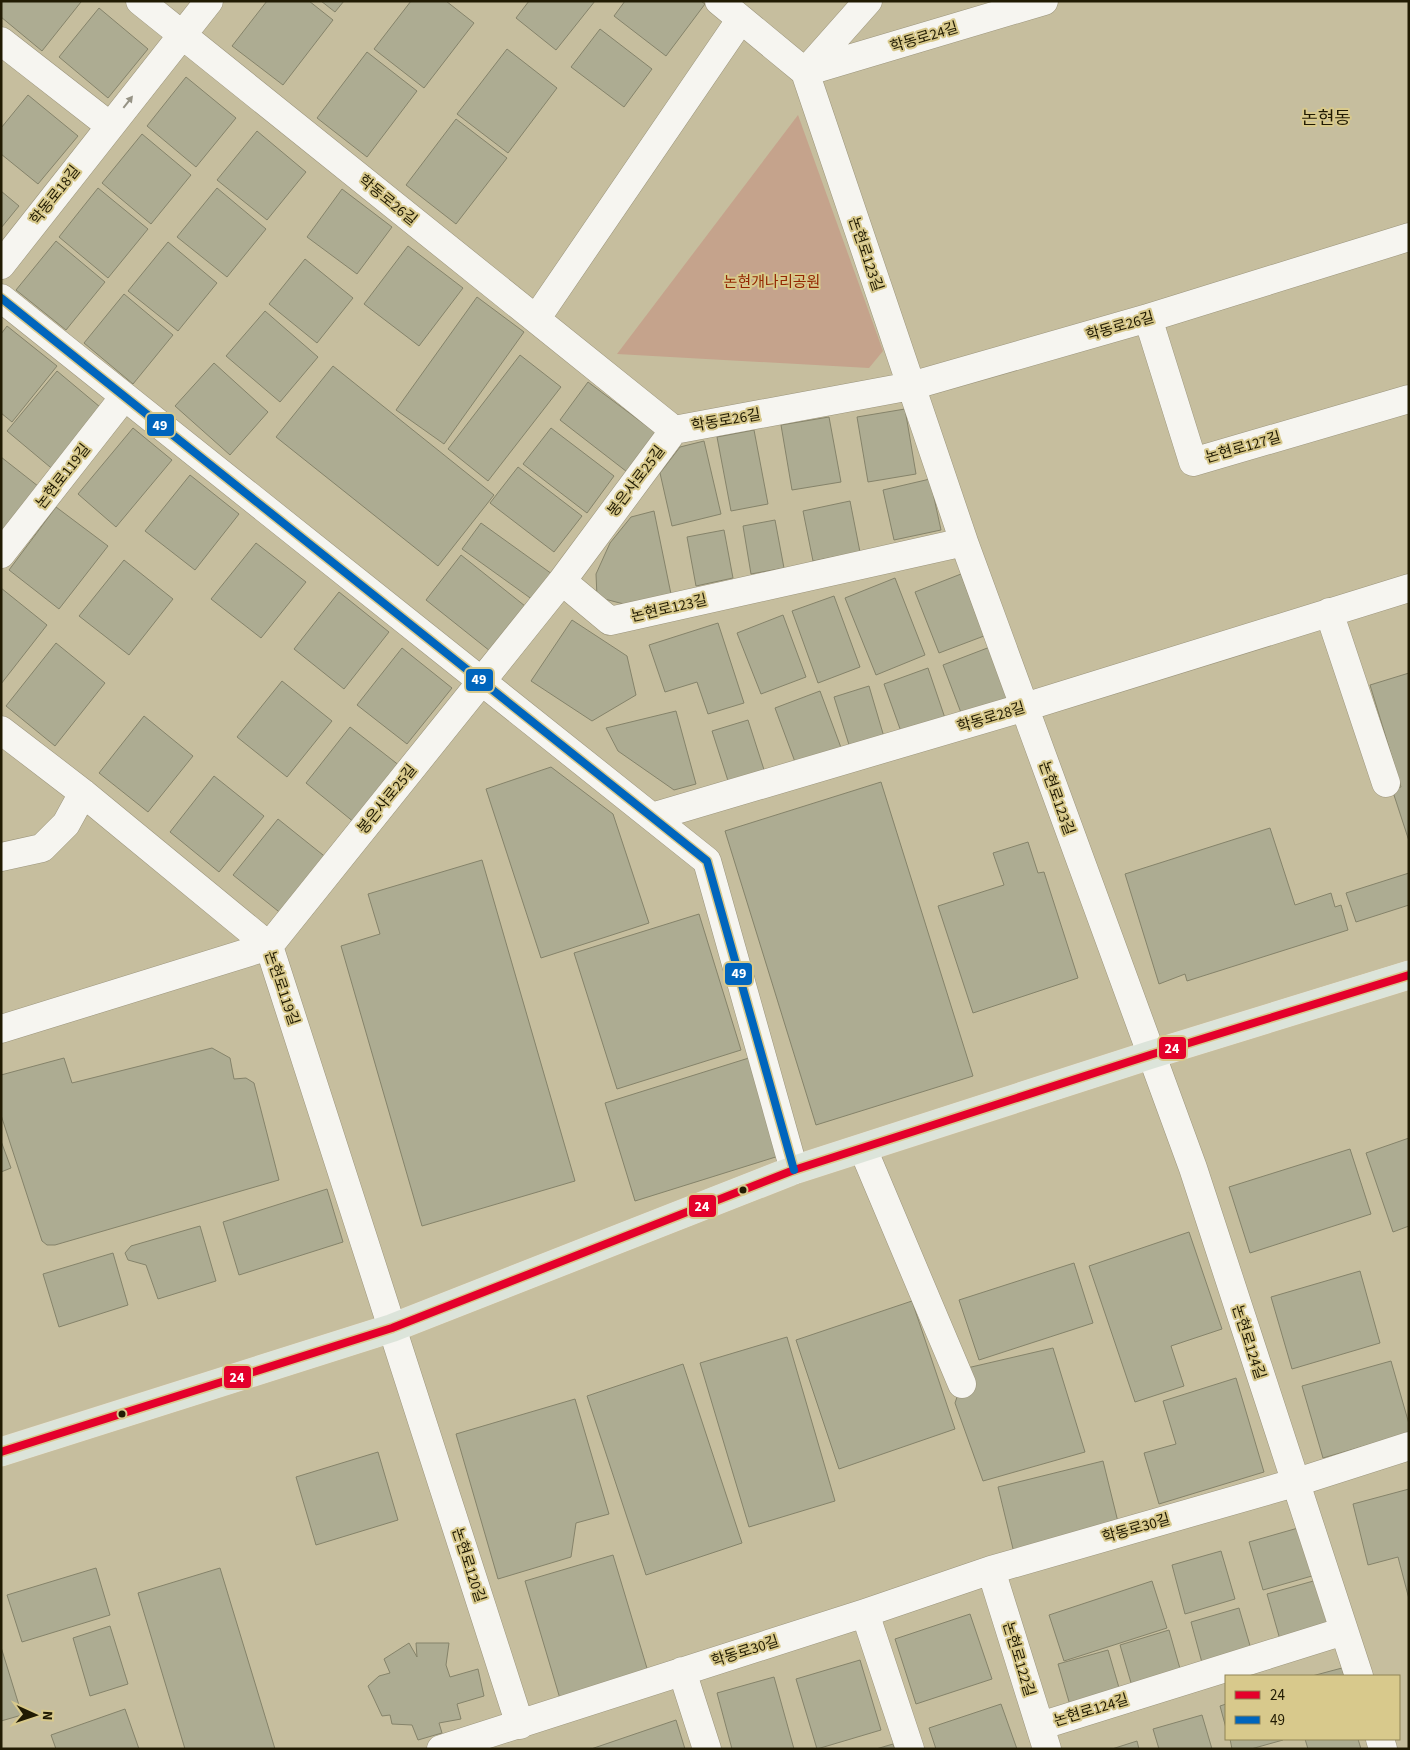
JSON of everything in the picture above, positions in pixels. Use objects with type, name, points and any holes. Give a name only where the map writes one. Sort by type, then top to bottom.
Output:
[{"type":"main road","points":[[1,1452],[392,1328],[794,1170],[1150,1055],[1409,975]]},
{"type":"street","name":"학동로26길","points":[[140,1],[674,430],[911,386],[1148,318],[1409,238]]},
{"type":"street","name":"학동로18길","points":[[1,265],[209,1]]},
{"type":"street","points":[[719,1],[805,72],[868,1]]},
{"type":"street","name":"학동로24길","points":[[805,72],[1044,1]]},
{"type":"street","points":[[536,319],[740,19]]},
{"type":"street","points":[[1,41],[110,126]]},
{"type":"street","name":"논현로123길","points":[[805,72],[964,542],[1150,1055]]},
{"type":"street","points":[[1,298],[480,682],[707,861],[794,1170]]},
{"type":"street","name":"논현로127길","points":[[1148,318],[1193,462],[1409,399]]},
{"type":"street","name":"논현로119길","points":[[1,554],[124,398]]},
{"type":"street","name":"봉은사로25길","points":[[269,946],[562,581],[674,430]]},
{"type":"street","name":"논현로123길","points":[[562,581],[610,621],[964,542]]},
{"type":"street","name":"학동로28길","points":[[652,817],[1025,707],[1409,588]]},
{"type":"street","points":[[1329,612],[1386,783]]},
{"type":"street","name":"논현로119길","points":[[1,730],[83,793],[269,946],[392,1328]]},
{"type":"street","points":[[1,857],[42,848],[66,824],[83,793]]},
{"type":"street","points":[[1,1030],[269,946]]},
{"type":"street","name":"논현로124길","points":[[1150,1055],[1193,1168],[1294,1483],[1359,1675]]},
{"type":"street","points":[[863,1148],[962,1384]]},
{"type":"street","name":"논현로120길","points":[[392,1328],[520,1725]]},
{"type":"street","name":"학동로30길","points":[[520,1725],[991,1570],[1294,1483],[1409,1446]]},
{"type":"street","name":"논현로122길","points":[[991,1570],[1043,1738]]},
{"type":"street","points":[[865,1613],[910,1749]]},
{"type":"street","name":"논현로124길","points":[[1043,1738],[1344,1631]]},
{"type":"street","points":[[682,1671],[707,1749]]},
{"type":"street","points":[[442,1749],[520,1725]]},
{"type":"green space","name":"논현개나리공원","points":[[798,115],[883,351],[869,368],[617,354]]},
{"type":"building","points":[[1,1],[81,2],[42,51],[1,17]]},
{"type":"building","points":[[267,1],[309,1],[333,20],[283,85],[232,46]]},
{"type":"building","points":[[321,1],[344,1],[335,12]]},
{"type":"building","points":[[411,1],[446,1],[474,23],[424,88],[374,49]]},
{"type":"building","points":[[529,1],[595,1],[556,50],[516,18]]},
{"type":"building","points":[[625,1],[701,1],[705,4],[666,56],[614,16]]},
{"type":"building","points":[[99,8],[148,49],[108,98],[59,57]]},
{"type":"building","points":[[600,29],[652,69],[624,107],[571,67]]},
{"type":"building","points":[[507,49],[557,88],[508,153],[457,114]]},
{"type":"building","points":[[367,52],[417,91],[367,157],[317,118]]},
{"type":"building","points":[[186,77],[236,118],[196,167],[147,126]]},
{"type":"building","points":[[28,95],[78,136],[38,184],[1,154],[1,128]]},
{"type":"building","points":[[456,119],[507,158],[456,224],[406,185]]},
{"type":"building","points":[[257,131],[306,172],[267,220],[217,180]]},
{"type":"building","points":[[142,134],[191,175],[151,224],[102,183]]},
{"type":"building","points":[[98,188],[148,229],[108,278],[59,237]]},
{"type":"building","points":[[217,188],[266,229],[227,277],[177,237]]},
{"type":"building","points":[[342,189],[392,227],[357,274],[307,237]]},
{"type":"building","points":[[1,191],[19,206],[1,228]]},
{"type":"building","points":[[56,241],[105,282],[66,330],[16,290]]},
{"type":"building","points":[[168,242],[217,283],[178,331],[128,291]]},
{"type":"building","points":[[408,246],[463,288],[419,346],[364,304]]},
{"type":"building","points":[[305,259],[353,298],[317,343],[269,304]]},
{"type":"building","points":[[124,294],[173,335],[133,384],[84,343]]},
{"type":"building","points":[[477,297],[524,332],[444,444],[396,410]]},
{"type":"building","points":[[265,311],[318,357],[280,402],[226,356]]},
{"type":"building","points":[[7,326],[57,366],[12,422],[1,413],[1,334]]},
{"type":"building","points":[[520,355],[561,387],[488,481],[448,449]]},
{"type":"building","points":[[214,363],[268,412],[230,455],[175,406]]},
{"type":"building","points":[[333,366],[494,495],[438,566],[276,437]]},
{"type":"building","points":[[57,371],[106,412],[56,472],[7,431]]},
{"type":"building","points":[[588,382],[660,436],[631,475],[560,420]]},
{"type":"building","points":[[905,409],[916,474],[868,482],[857,417]]},
{"type":"building","points":[[829,417],[841,482],[792,490],[781,425]]},
{"type":"building","points":[[133,428],[172,460],[116,527],[78,494]]},
{"type":"building","points":[[551,428],[614,476],[587,513],[523,464]]},
{"type":"building","points":[[754,430],[768,504],[731,511],[717,437]]},
{"type":"building","points":[[704,441],[721,514],[672,526],[660,473],[680,447]]},
{"type":"building","points":[[1,457],[43,490],[1,541]]},
{"type":"building","points":[[518,467],[582,516],[554,552],[490,503]]},
{"type":"building","points":[[190,475],[239,514],[195,570],[145,531]]},
{"type":"building","points":[[930,479],[941,530],[894,540],[883,490]]},
{"type":"building","points":[[850,501],[860,552],[813,561],[803,511]]},
{"type":"building","points":[[56,507],[108,546],[59,609],[9,570]]},
{"type":"building","points":[[654,511],[672,599],[635,607],[597,597],[596,574],[610,543],[631,517]]},
{"type":"building","points":[[775,520],[784,568],[751,574],[743,526]]},
{"type":"building","points":[[481,523],[552,574],[533,600],[462,549]]},
{"type":"building","points":[[724,530],[733,578],[696,586],[687,537]]},
{"type":"building","points":[[256,543],[306,582],[261,638],[211,599]]},
{"type":"building","points":[[461,555],[530,610],[495,655],[426,600]]},
{"type":"building","points":[[124,560],[173,599],[129,655],[79,616]]},
{"type":"building","points":[[961,574],[984,636],[939,653],[915,592]]},
{"type":"building","points":[[895,578],[925,655],[876,675],[845,598]]},
{"type":"building","points":[[1,588],[47,625],[1,684]]},
{"type":"building","points":[[339,592],[389,632],[344,689],[294,649]]},
{"type":"building","points":[[834,596],[860,667],[818,683],[792,611]]},
{"type":"building","points":[[783,615],[806,677],[761,694],[737,633]]},
{"type":"building","points":[[572,620],[627,656],[636,695],[592,721],[531,681]]},
{"type":"building","points":[[718,623],[744,703],[708,714],[697,682],[665,692],[649,645]]},
{"type":"building","points":[[56,643],[105,683],[55,746],[6,706]]},
{"type":"building","points":[[990,647],[1010,700],[963,718],[943,665]]},
{"type":"building","points":[[402,648],[452,688],[407,744],[357,705]]},
{"type":"building","points":[[928,668],[947,724],[904,740],[884,684]]},
{"type":"building","points":[[1409,673],[1409,841],[1392,789],[1401,787],[1370,685]]},
{"type":"building","points":[[282,681],[332,721],[287,777],[237,737]]},
{"type":"building","points":[[869,686],[884,737],[850,748],[834,697]]},
{"type":"building","points":[[820,691],[843,753],[798,770],[775,708]]},
{"type":"building","points":[[676,711],[696,784],[674,790],[618,751],[606,728]]},
{"type":"building","points":[[144,716],[193,756],[148,812],[99,773]]},
{"type":"building","points":[[748,720],[766,776],[730,787],[712,731]]},
{"type":"building","points":[[350,727],[400,766],[355,823],[306,783]]},
{"type":"building","points":[[551,767],[613,814],[649,923],[541,958],[486,789]]},
{"type":"building","points":[[214,776],[264,816],[219,872],[170,832]]},
{"type":"building","points":[[881,782],[973,1076],[816,1125],[725,831]]},
{"type":"building","points":[[278,819],[328,859],[283,915],[233,875]]},
{"type":"building","points":[[1270,828],[1295,905],[1331,893],[1335,907],[1341,905],[1348,930],[1187,981],[1185,974],[1159,984],[1125,874]]},
{"type":"building","points":[[1028,842],[1038,873],[1044,872],[1078,978],[973,1013],[938,906],[1004,885],[993,853]]},
{"type":"building","points":[[482,860],[575,1181],[422,1226],[341,946],[380,934],[368,894]]},
{"type":"building","points":[[1409,873],[1409,905],[1356,922],[1346,893]]},
{"type":"building","points":[[699,914],[741,1050],[617,1089],[574,953]]},
{"type":"building","points":[[212,1048],[230,1058],[234,1079],[246,1078],[254,1083],[279,1180],[55,1245],[47,1245],[42,1241],[1,1115],[1,1075],[64,1058],[72,1083]]},
{"type":"building","points":[[752,1057],[782,1155],[635,1201],[605,1103]]},
{"type":"building","points":[[1409,1138],[1409,1226],[1393,1232],[1366,1153]]},
{"type":"building","points":[[1,1141],[11,1168],[1,1172]]},
{"type":"building","points":[[1350,1149],[1371,1214],[1250,1253],[1229,1187]]},
{"type":"building","points":[[327,1189],[343,1242],[239,1275],[223,1222]]},
{"type":"building","points":[[200,1226],[216,1281],[158,1299],[146,1265],[128,1260],[125,1253],[131,1246]]},
{"type":"building","points":[[1189,1232],[1222,1329],[1171,1346],[1184,1386],[1135,1402],[1089,1266]]},
{"type":"building","points":[[113,1253],[128,1305],[59,1327],[43,1274]]},
{"type":"building","points":[[1074,1263],[1093,1323],[979,1360],[959,1300]]},
{"type":"building","points":[[1360,1271],[1380,1343],[1292,1369],[1271,1297]]},
{"type":"building","points":[[912,1301],[955,1429],[839,1469],[796,1340]]},
{"type":"building","points":[[787,1337],[835,1501],[749,1527],[700,1363]]},
{"type":"building","points":[[1053,1348],[1085,1452],[983,1481],[955,1403],[967,1368]]},
{"type":"building","points":[[1391,1361],[1409,1424],[1409,1433],[1323,1458],[1302,1386]]},
{"type":"building","points":[[683,1364],[742,1543],[646,1575],[587,1396]]},
{"type":"building","points":[[1236,1378],[1264,1472],[1159,1504],[1144,1453],[1176,1444],[1163,1401]]},
{"type":"building","points":[[575,1399],[609,1514],[576,1523],[571,1557],[498,1579],[456,1434]]},
{"type":"building","points":[[378,1452],[398,1520],[316,1545],[296,1477]]},
{"type":"building","points":[[1103,1461],[1119,1526],[1014,1553],[998,1487]]},
{"type":"building","points":[[1409,1489],[1409,1599],[1398,1557],[1368,1565],[1353,1504]]},
{"type":"building","points":[[1298,1528],[1312,1576],[1263,1590],[1249,1542]]},
{"type":"building","points":[[1221,1551],[1235,1599],[1185,1614],[1172,1565]]},
{"type":"building","points":[[613,1555],[649,1675],[561,1702],[525,1581]]},
{"type":"building","points":[[96,1568],[110,1615],[22,1642],[7,1595]]},
{"type":"building","points":[[220,1568],[275,1749],[185,1749],[138,1593]]},
{"type":"building","points":[[1317,1580],[1331,1628],[1281,1643],[1267,1594]]},
{"type":"building","points":[[1152,1581],[1167,1628],[1064,1661],[1049,1615]]},
{"type":"building","points":[[1239,1608],[1253,1656],[1204,1670],[1191,1622]]},
{"type":"building","points":[[970,1614],[992,1679],[916,1704],[895,1639]]},
{"type":"building","points":[[110,1626],[128,1684],[90,1696],[73,1638]]},
{"type":"building","points":[[1169,1630],[1183,1679],[1134,1693],[1120,1645]]},
{"type":"building","points":[[409,1643],[417,1657],[416,1643],[449,1643],[446,1665],[450,1677],[478,1669],[484,1696],[457,1704],[461,1719],[439,1723],[442,1733],[418,1740],[412,1725],[392,1724],[390,1715],[382,1716],[368,1686],[379,1676],[390,1673],[384,1659]]},
{"type":"building","points":[[1,1647],[22,1715],[1,1721]]},
{"type":"building","points":[[1108,1650],[1122,1698],[1072,1712],[1058,1664]]},
{"type":"building","points":[[860,1660],[881,1730],[817,1749],[796,1679]]},
{"type":"building","points":[[1342,1668],[1344,1675],[1316,1675]]},
{"type":"building","points":[[774,1677],[794,1749],[732,1749],[717,1693]]},
{"type":"building","points":[[1001,1704],[1017,1749],[936,1749],[929,1728]]},
{"type":"building","points":[[1225,1704],[1225,1724],[1220,1706]]},
{"type":"building","points":[[125,1709],[139,1749],[56,1749],[51,1735]]},
{"type":"building","points":[[1202,1715],[1212,1749],[1159,1749],[1153,1729]]},
{"type":"building","points":[[676,1720],[685,1749],[591,1749]]},
{"type":"building","points":[[1230,1740],[1283,1740],[1251,1749],[1232,1749]]},
{"type":"building","points":[[1305,1740],[1358,1740],[1361,1749],[1308,1749]]},
{"type":"building","points":[[1137,1741],[1139,1749],[1112,1749]]},
{"type":"building","points":[[893,1744],[895,1749],[876,1749]]},
{"type":"transit line","name":"49","points":[[1,298],[707,861],[794,1170]]},
{"type":"transit line","name":"24","points":[[1,1452],[392,1328],[794,1170],[1150,1055],[1409,975]]},
{"type":"district","name":"논현동","points":[[1326,118]]}]
